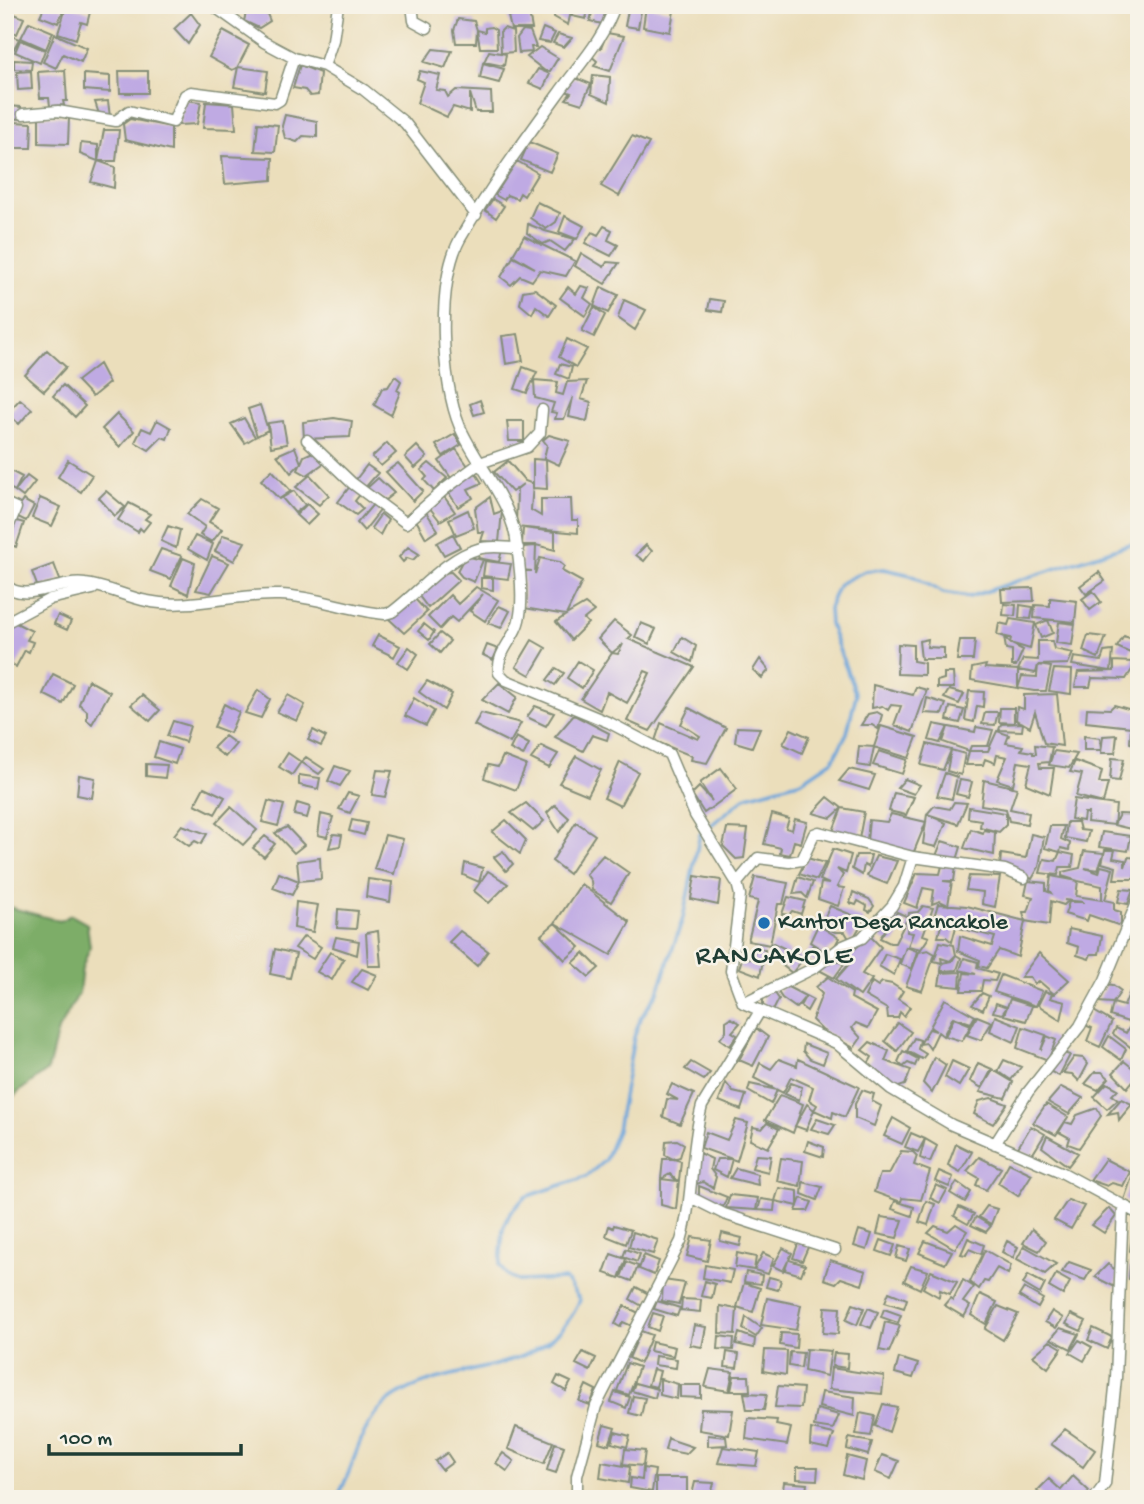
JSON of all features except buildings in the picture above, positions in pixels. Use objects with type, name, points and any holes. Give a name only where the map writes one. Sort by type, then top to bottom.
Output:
[{"type":"street","points":[[324,66],[338,5]]},
{"type":"street","points":[[412,5],[414,21],[427,28]]},
{"type":"street","points":[[615,5],[596,41],[513,156],[458,242],[450,269],[446,298],[446,354],[460,426],[511,520],[518,548],[519,617],[500,657],[499,673],[511,683],[610,723],[664,750],[673,760],[695,815],[737,883],[740,895],[731,971],[743,1003],[836,1043],[891,1089],[952,1125],[1061,1172],[1139,1214]]},
{"type":"street","points":[[218,7],[243,29],[294,58],[324,66],[364,90],[405,123],[476,215]]},
{"type":"street","points":[[23,114],[58,111],[116,121],[129,111],[173,121],[186,95],[191,92],[275,103],[280,100],[294,58]]},
{"type":"street","points":[[307,440],[352,483],[405,523],[480,463],[527,447],[540,433],[542,410]]},
{"type":"street","points":[[5,503],[16,508],[5,535]]},
{"type":"street","points":[[5,584],[12,591],[23,594],[72,584],[99,587],[147,601],[181,604],[284,595],[389,614],[452,562],[469,552],[485,547],[518,548]]},
{"type":"street","points":[[5,623],[50,599],[99,587]]},
{"type":"street","points":[[737,883],[758,858],[789,862],[803,860],[814,834],[819,832],[913,857],[1005,870],[1024,878]]},
{"type":"street","points":[[743,1003],[814,968],[843,946],[862,938],[892,906],[904,886],[913,857]]},
{"type":"street","points":[[995,1144],[1028,1092],[1080,1026],[1105,980],[1139,897]]},
{"type":"street","points":[[577,1499],[577,1476],[596,1405],[681,1241],[690,1197],[697,1123],[702,1106],[761,1011]]},
{"type":"street","points":[[690,1197],[724,1214],[835,1250]]},
{"type":"street","points":[[1094,1499],[1105,1485],[1116,1378],[1123,1206]]},
{"type":"green space","points":[[5,906],[60,921],[71,915],[87,924],[90,947],[82,968],[79,993],[58,1030],[48,1070],[17,1093],[5,1108]]},
{"type":"waterway","points":[[336,1499],[372,1419],[393,1398],[442,1377],[521,1356],[544,1344],[564,1326],[580,1300],[565,1279],[518,1281],[507,1275],[500,1265],[503,1229],[510,1213],[525,1197],[586,1177],[605,1160],[617,1130],[634,1037],[640,1019],[658,992],[683,918],[700,834],[747,796],[802,781],[833,760],[847,733],[856,695],[830,625],[829,608],[839,584],[865,571],[884,569],[911,575],[943,593],[969,597],[1139,541]]},
{"type":"place","name":"Kantor Desa Rancakole","points":[[764,923]]},
{"type":"district","name":"RANCAKOLE","points":[[775,957]]}]
